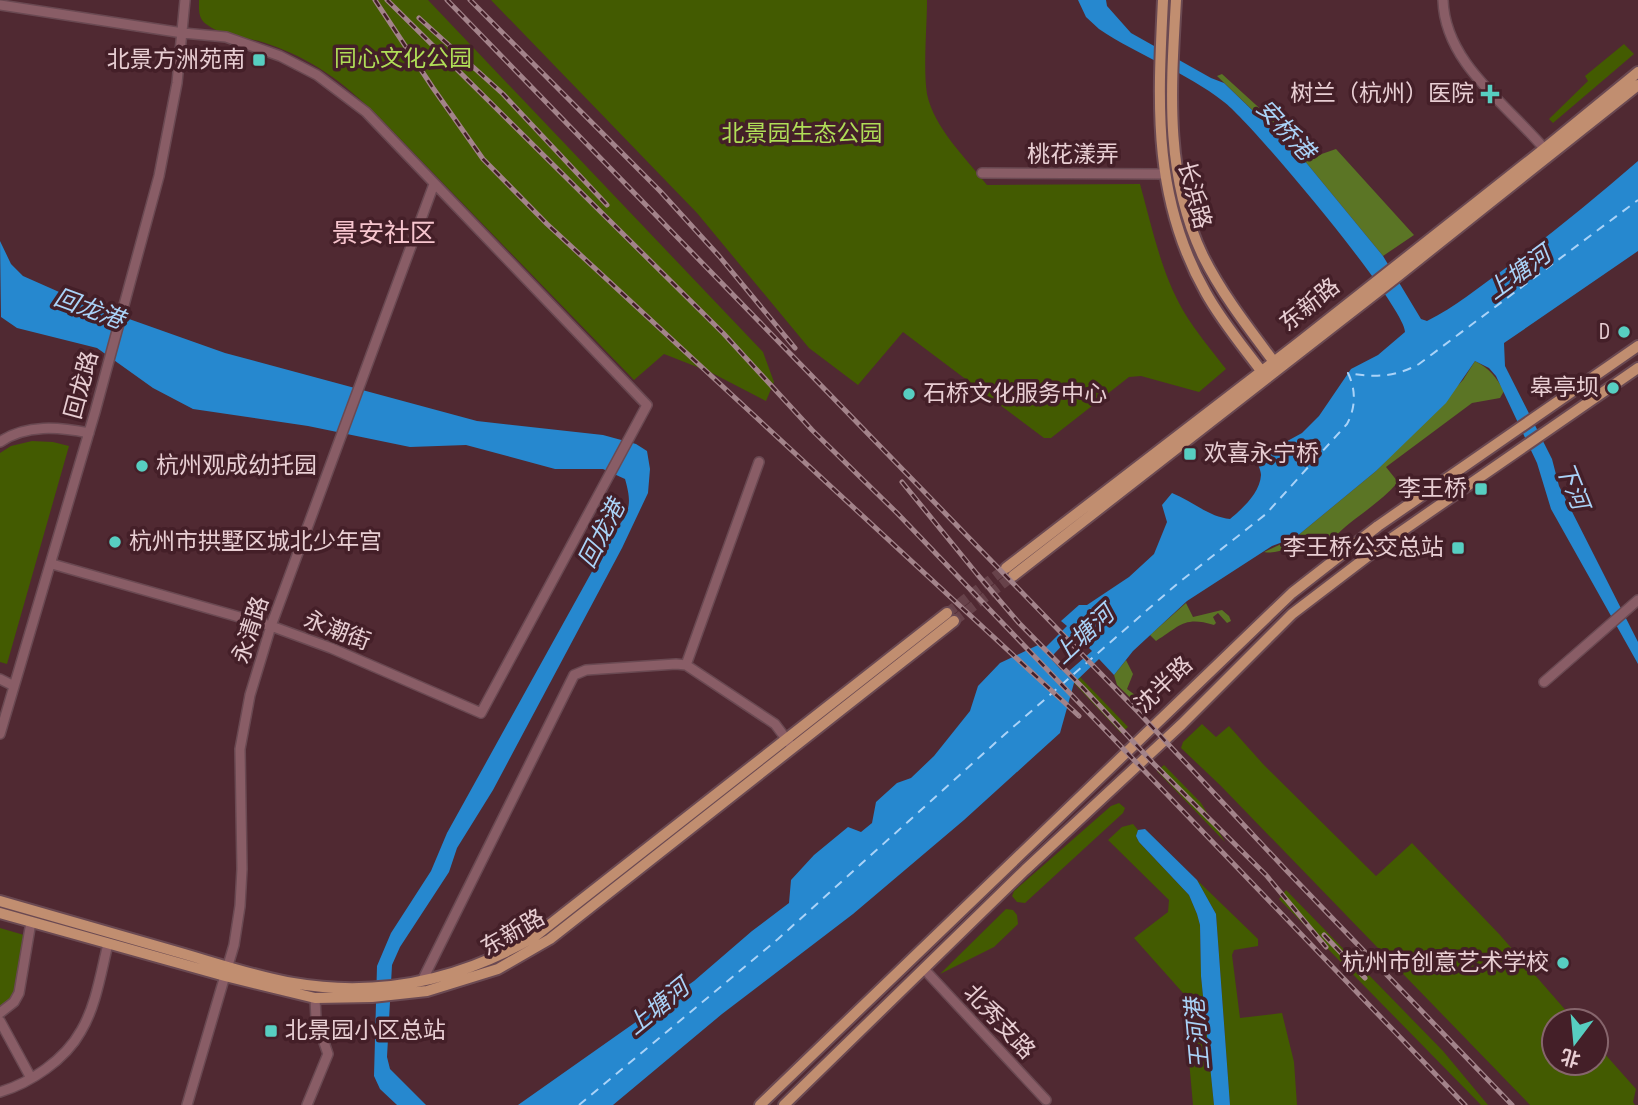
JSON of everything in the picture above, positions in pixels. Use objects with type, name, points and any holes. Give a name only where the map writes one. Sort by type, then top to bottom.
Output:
[{"type":"main road","name":"长浜路","points":[[1163,0],[1159,94],[1161,155],[1173,212],[1196,273],[1214,306],[1264,374]]},
{"type":"main road","name":"长浜路","points":[[1176,0],[1171,93],[1174,161],[1188,222],[1225,295],[1276,365]]},
{"type":"main road","name":"东新路","points":[[1547,152],[1638,72]]},
{"type":"main road","name":"东新路","points":[[1010,572],[1547,152],[1638,85]]},
{"type":"main road","name":"沈半路","points":[[760,1105],[1292,593],[1378,526],[1638,346]]},
{"type":"main road","name":"沈半路","points":[[784,1105],[1024,870],[1182,724],[1292,614],[1389,540],[1638,368]]},
{"type":"main road","name":"东新路","points":[[0,901],[315,998],[395,990],[427,991],[464,981],[498,969],[550,939],[951,617]]},
{"type":"main road","name":"东新路","points":[[395,990],[479,965],[534,937],[790,744]]},
{"type":"main road","name":"东新路","points":[[0,913],[108,944],[226,971],[316,987],[372,992]]},
{"type":"street","name":"回龙路","points":[[0,734],[52,564],[167,139],[177,83],[185,0]]},
{"type":"street","points":[[1443,0],[1443,17],[1458,52],[1483,84],[1547,152]]},
{"type":"street","points":[[0,5],[226,37],[280,56],[317,75],[366,113],[434,184]]},
{"type":"street","name":"桃花漾弄","points":[[982,173],[1164,174]]},
{"type":"street","name":"永清路","points":[[187,1105],[234,945],[241,881],[240,750],[250,695],[271,626],[434,184]]},
{"type":"street","name":"永潮街","points":[[52,564],[271,626],[331,648],[481,713],[647,405],[434,184]]},
{"type":"street","points":[[0,442],[12,434],[41,428],[89,432]]},
{"type":"street","points":[[686,665],[759,462]]},
{"type":"street","points":[[1544,682],[1635,602]]},
{"type":"street","points":[[422,981],[574,675],[586,670],[686,665],[775,724],[790,744]]},
{"type":"street","points":[[0,679],[15,687]]},
{"type":"street","points":[[0,1013],[14,1002],[19,993],[32,922]]},
{"type":"street","points":[[0,1092],[16,1087],[45,1069],[80,1033],[89,1014],[108,944]]},
{"type":"street","name":"北秀支路","points":[[924,969],[1046,1100]]},
{"type":"street","points":[[307,1105],[328,1054],[316,1019],[315,998]]},
{"type":"street","points":[[0,1021],[31,1078]]},
{"type":"green space","name":"同心文化公园","points":[[199,0],[428,0],[763,352],[774,382],[766,401],[710,372],[664,354],[634,380],[363,102],[339,82],[299,57],[268,44],[212,28],[199,14]]},
{"type":"green space","name":"北景园生态公园","points":[[491,0],[927,0],[927,94],[936,119],[961,153],[987,185],[1140,184],[1169,282],[1184,312],[1226,369],[1199,392],[1141,376],[1129,377],[1051,438],[1044,438],[903,332],[858,385],[809,348],[697,213]]},
{"type":"green space","points":[[1624,44],[1634,54],[1553,123],[1549,119],[1588,81],[1585,76]]},
{"type":"green space","points":[[1222,74],[1313,157],[1336,149],[1414,235],[1383,256],[1304,160],[1217,76]]},
{"type":"green space","points":[[1475,361],[1489,370],[1498,382],[1504,391],[1500,398],[1472,403],[1386,467],[1398,482],[1378,502],[1316,551],[1306,537],[1280,551],[1264,552],[1296,537],[1376,471],[1463,380]]},
{"type":"green space","points":[[32,441],[69,446],[7,664],[0,662],[0,453],[11,446]]},
{"type":"green space","points":[[1186,603],[1193,617],[1222,610],[1231,621],[1227,623],[1218,613],[1213,617],[1216,623],[1214,625],[1189,622],[1156,641],[1150,635]]},
{"type":"green space","points":[[1126,660],[1133,674],[1127,689],[1147,704],[1143,710],[1117,685],[1114,675]]},
{"type":"green space","points":[[1080,677],[1128,727],[1121,733],[1074,683]]},
{"type":"green space","points":[[1202,724],[1216,737],[1229,726],[1263,764],[1376,876],[1412,843],[1500,935],[1563,1007],[1540,1007],[1540,1077],[1610,1077],[1610,1060],[1636,1089],[1633,1102],[1635,1105],[1530,1105],[1181,748],[1183,742]]},
{"type":"green space","points":[[1164,765],[1201,803],[1225,842],[1157,771]]},
{"type":"green space","points":[[1119,803],[1125,808],[1123,813],[1025,903],[1017,902],[1012,896],[1014,891],[1111,806]]},
{"type":"green space","points":[[1133,824],[1138,830],[1136,836],[1139,842],[1189,895],[1197,914],[1214,1105],[1193,1105],[1183,993],[1134,938],[1168,912],[1169,900],[1108,840],[1122,827]]},
{"type":"green space","points":[[1197,880],[1258,939],[1258,946],[1234,950],[1232,955],[1240,1018],[1282,1013],[1294,1062],[1297,1105],[1230,1105],[1216,914]]},
{"type":"green space","points":[[1286,890],[1443,1051],[1488,1105],[1481,1105],[1279,899]]},
{"type":"green space","points":[[1006,909],[1013,910],[1017,915],[1018,924],[994,947],[940,974]]},
{"type":"green space","points":[[0,928],[24,935],[14,997],[0,1007]]},
{"type":"water","name":"上塘河","points":[[1078,0],[1106,0],[1107,6],[1131,33],[1224,83],[1304,160],[1383,256],[1421,319],[1427,321],[1457,303],[1520,257],[1638,161],[1638,251],[1504,343],[1505,366],[1552,459],[1559,486],[1638,642],[1638,664],[1551,509],[1537,463],[1496,376],[1489,368],[1475,361],[1446,403],[1376,471],[1296,537],[1272,546],[1187,601],[1133,651],[1114,675],[1099,659],[1074,683],[1060,733],[964,820],[853,914],[722,1014],[613,1105],[518,1105],[694,981],[789,903],[791,880],[814,855],[848,827],[861,832],[872,823],[876,802],[897,783],[911,778],[934,756],[970,711],[978,686],[1000,663],[1038,645],[1046,647],[1067,626],[1061,621],[1079,605],[1087,605],[1129,577],[1154,554],[1167,522],[1162,505],[1172,493],[1208,512],[1230,519],[1254,494],[1260,482],[1261,475],[1256,458],[1302,433],[1319,416],[1351,369],[1378,355],[1405,332],[1381,288],[1355,253],[1294,177],[1240,117],[1209,91],[1114,39],[1086,17]],"holes":[[[1074,633],[1092,651],[1069,671],[1061,670],[1052,660],[1054,654]]]},
{"type":"water","name":"回龙港","points":[[0,241],[11,264],[23,276],[84,303],[225,353],[477,421],[603,435],[636,444],[647,451],[650,469],[648,493],[622,548],[493,790],[457,848],[449,872],[400,947],[392,965],[387,1057],[390,1069],[426,1105],[397,1105],[380,1089],[374,1076],[377,966],[391,933],[431,871],[447,833],[610,539],[625,517],[629,498],[625,479],[603,469],[555,469],[466,445],[410,447],[308,426],[193,409],[153,388],[97,348],[17,328],[1,317]]},
{"type":"water","points":[[1145,829],[1197,880],[1216,914],[1230,1105],[1214,1105],[1197,914],[1189,895],[1139,842],[1136,836],[1138,830]]},
{"type":"ferry route","points":[[579,1105],[778,939],[1004,735],[1177,584],[1266,514],[1347,424],[1354,398],[1348,373],[1385,375],[1402,372],[1419,364],[1638,200]]},
{"type":"tunnel","points":[[947,613],[1006,568]]},
{"type":"tunnel","points":[[954,621],[1013,576]]},
{"type":"railway","points":[[375,0],[483,159],[547,224],[1079,716]]},
{"type":"railway","points":[[387,0],[723,333],[812,430],[897,513],[1465,1105]]},
{"type":"railway","points":[[447,0],[1139,713],[1512,1105]]},
{"type":"railway","points":[[470,0],[660,191],[719,256],[795,348]]},
{"type":"railway","points":[[419,18],[503,94],[607,205]]},
{"type":"railway","points":[[902,482],[1019,623],[1154,764],[1266,875],[1326,947]]},
{"type":"railway","points":[[1324,935],[1365,978]]},
{"type":"place","name":"北景方洲苑南","points":[[259,60]]},
{"type":"place","name":"树兰（杭州）医院","points":[[1490,94]]},
{"type":"place","name":"D","points":[[1624,332]]},
{"type":"place","name":"皋亭坝","points":[[1613,388]]},
{"type":"place","name":"石桥文化服务中心","points":[[909,394]]},
{"type":"place","name":"欢喜永宁桥","points":[[1190,454]]},
{"type":"place","name":"杭州观成幼托园","points":[[142,466]]},
{"type":"place","name":"李王桥","points":[[1481,489]]},
{"type":"place","name":"杭州市拱墅区城北少年宫","points":[[115,542]]},
{"type":"place","name":"李王桥公交总站","points":[[1458,548]]},
{"type":"place","name":"杭州市创意艺术学校","points":[[1563,963]]},
{"type":"place","name":"北景园小区总站","points":[[271,1031]]},
{"type":"district","name":"景安社区","points":[[384,234]]},
{"type":"water label","name":"安桥港","points":[[1285,130]]},
{"type":"water label","name":"下河","points":[[1572,486]]},
{"type":"water label","name":"王河港","points":[[1198,1034]]}]
